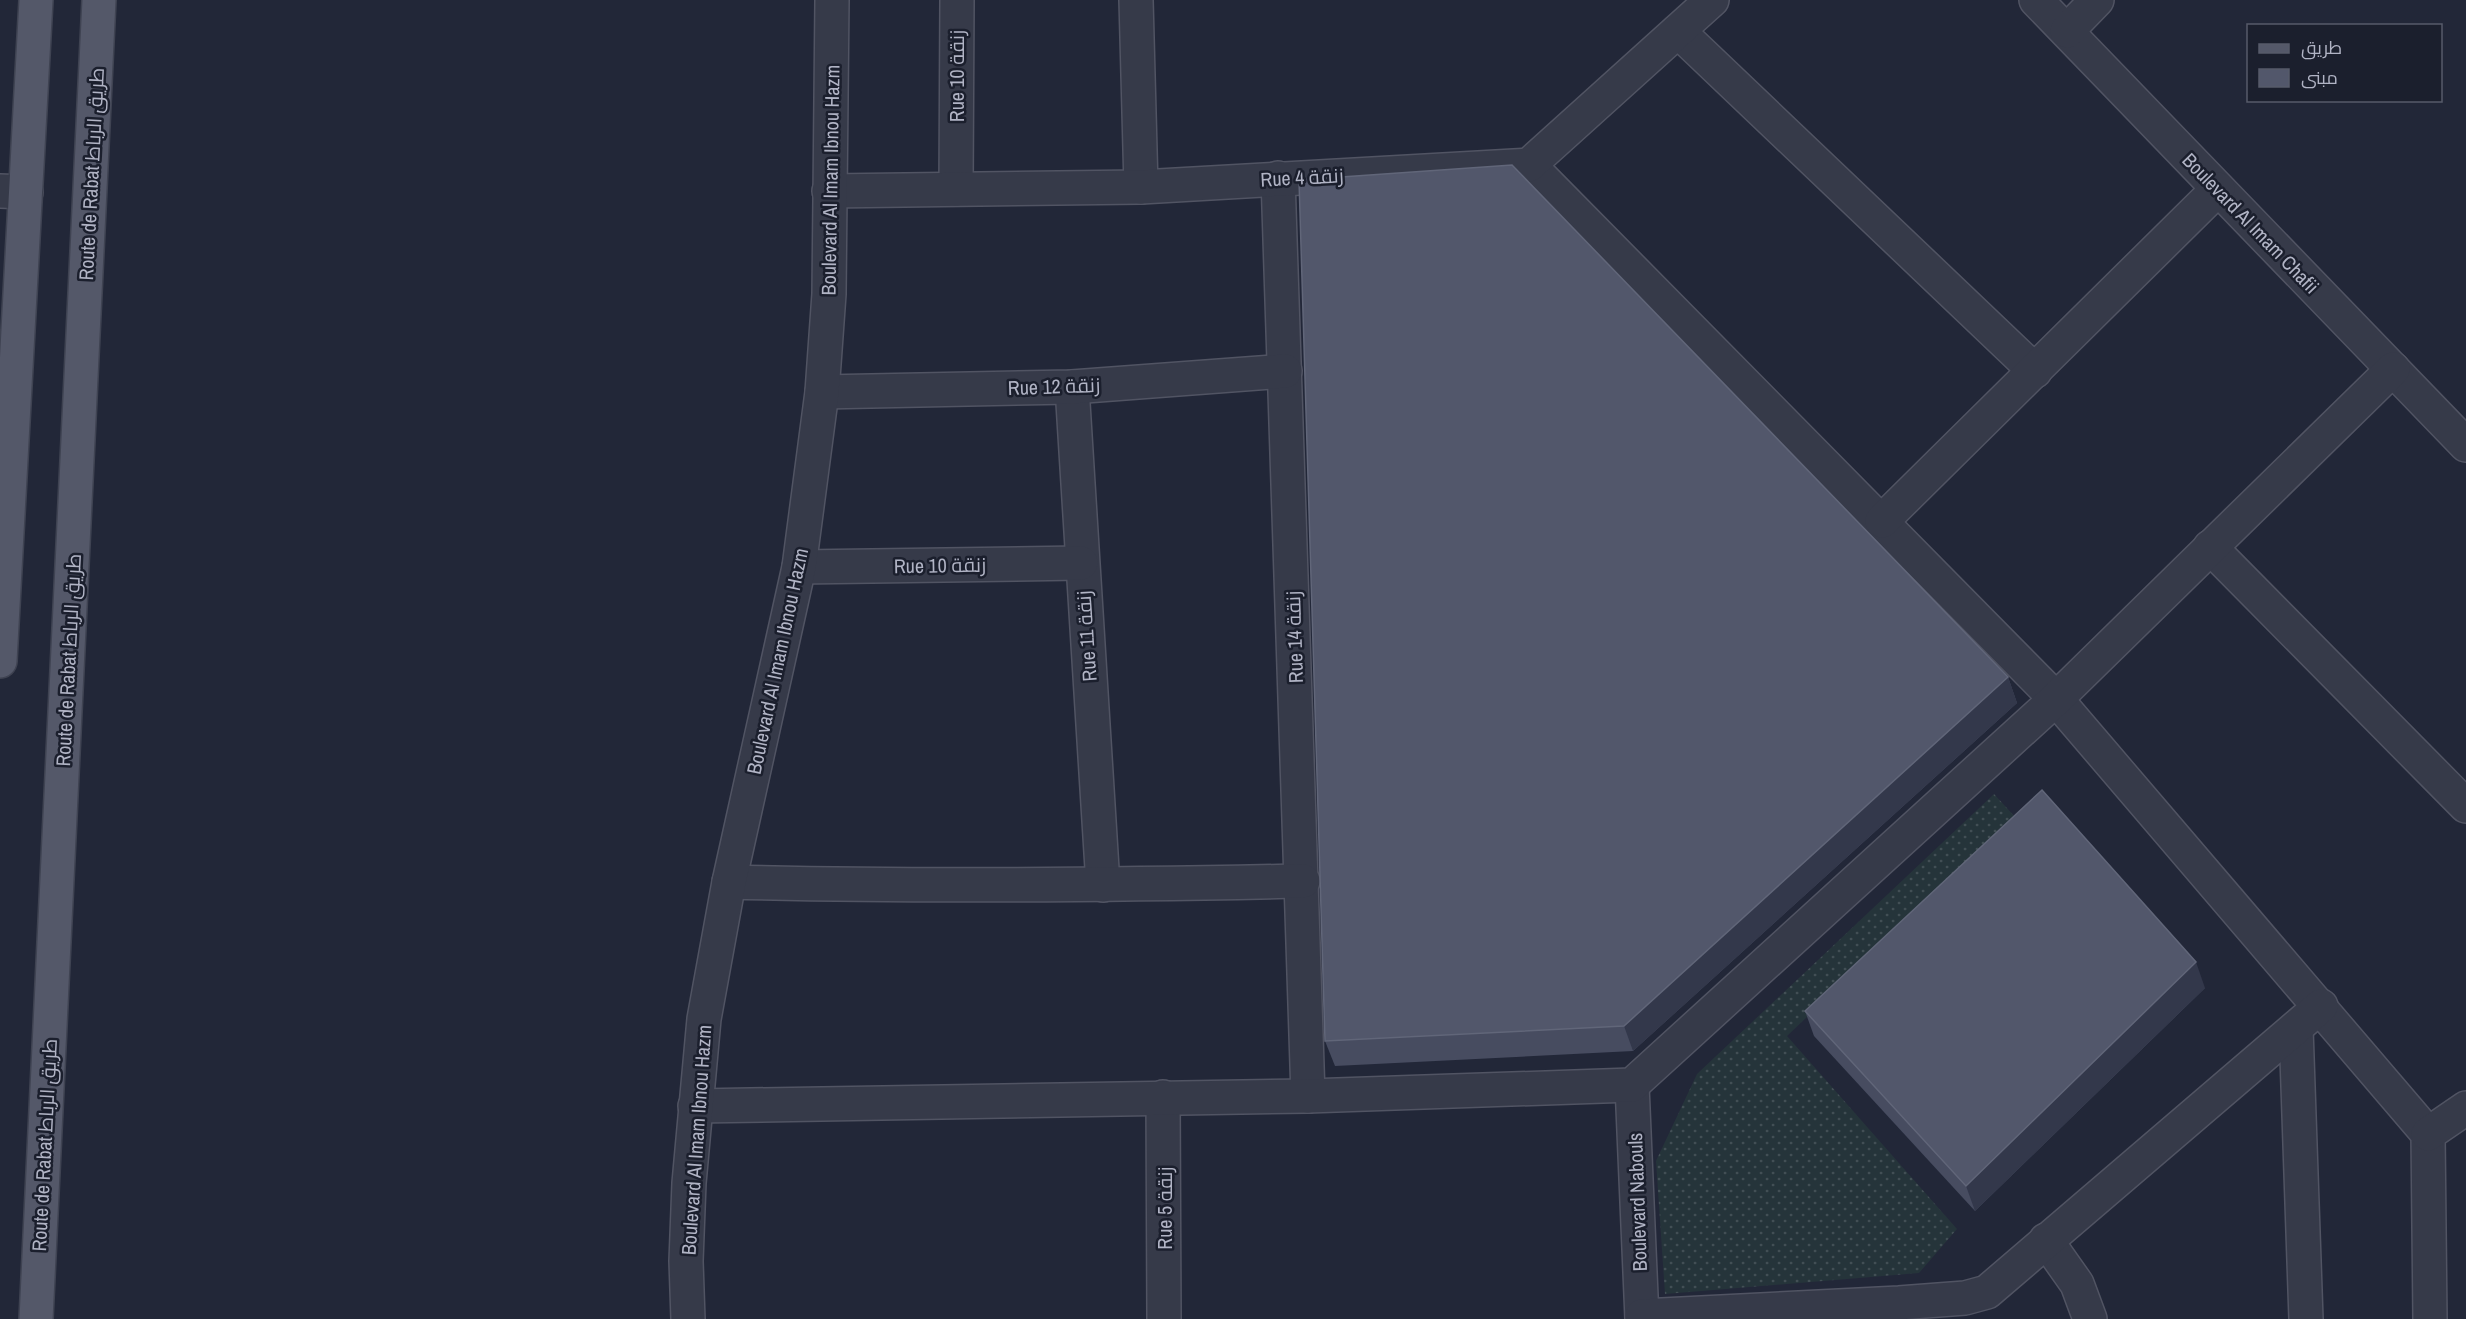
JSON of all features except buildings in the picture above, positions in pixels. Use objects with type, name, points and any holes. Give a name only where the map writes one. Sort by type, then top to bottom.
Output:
[{"type":"main road","points":[[0,661],[13,191],[36,0]]},
{"type":"main road","name":"Route de Rabat طريق الرباط","points":[[36,1319],[99,0]]},
{"type":"street","name":"Boulevard Al Imam Ibnou Hazm","points":[[688,1319],[688,1194],[704,1019],[729,882],[799,567],[822,392],[830,294],[832,0]]},
{"type":"street","name":"Rue 10 زنقة","points":[[956,189],[957,0]]},
{"type":"street","points":[[1136,0],[1141,187]]},
{"type":"street","points":[[1712,0],[1529,165],[1882,520],[2056,699],[2321,1006],[2428,1134],[2430,1319]]},
{"type":"street","name":"Boulevard Al Imam Chafii","points":[[2036,0],[2466,445]]},
{"type":"street","points":[[2067,31],[2097,0]]},
{"type":"street","points":[[1678,31],[2035,371]]},
{"type":"street","name":"Rue 4 زنقة","points":[[829,191],[1141,187],[1529,165]]},
{"type":"street","name":"Rue 14 زنقة","points":[[1278,178],[1308,1096]]},
{"type":"street","points":[[1882,520],[2218,189]]},
{"type":"street","points":[[695,1106],[1308,1096],[1632,1085],[2056,699],[2393,369]]},
{"type":"street","name":"Rue 12 زنقة","points":[[822,392],[1072,387],[1285,371]]},
{"type":"street","name":"Rue 11 زنقة","points":[[1072,387],[1081,563],[1103,885]]},
{"type":"street","points":[[2210,548],[2466,806]]},
{"type":"street","name":"Rue 10 زنقة","points":[[799,567],[1081,563]]},
{"type":"street","points":[[729,882],[882,886],[1302,881]]},
{"type":"street","points":[[1642,1317],[1899,1311],[1987,1292],[2321,1006]]},
{"type":"street","points":[[2296,1028],[2306,1319]]},
{"type":"street","name":"Boulevard Nabouls","points":[[1632,1085],[1642,1317]]},
{"type":"street","name":"Rue 5 زنقة","points":[[1163,1097],[1164,1319]]},
{"type":"street","points":[[2428,1134],[2466,1108]]},
{"type":"street","points":[[2046,1240],[2077,1284],[2090,1319]]},
{"type":"shaded area","points":[[1994,794],[2016,818],[1787,1036],[1957,1229],[1919,1273],[1665,1294],[1656,1161],[1697,1074]]}]
